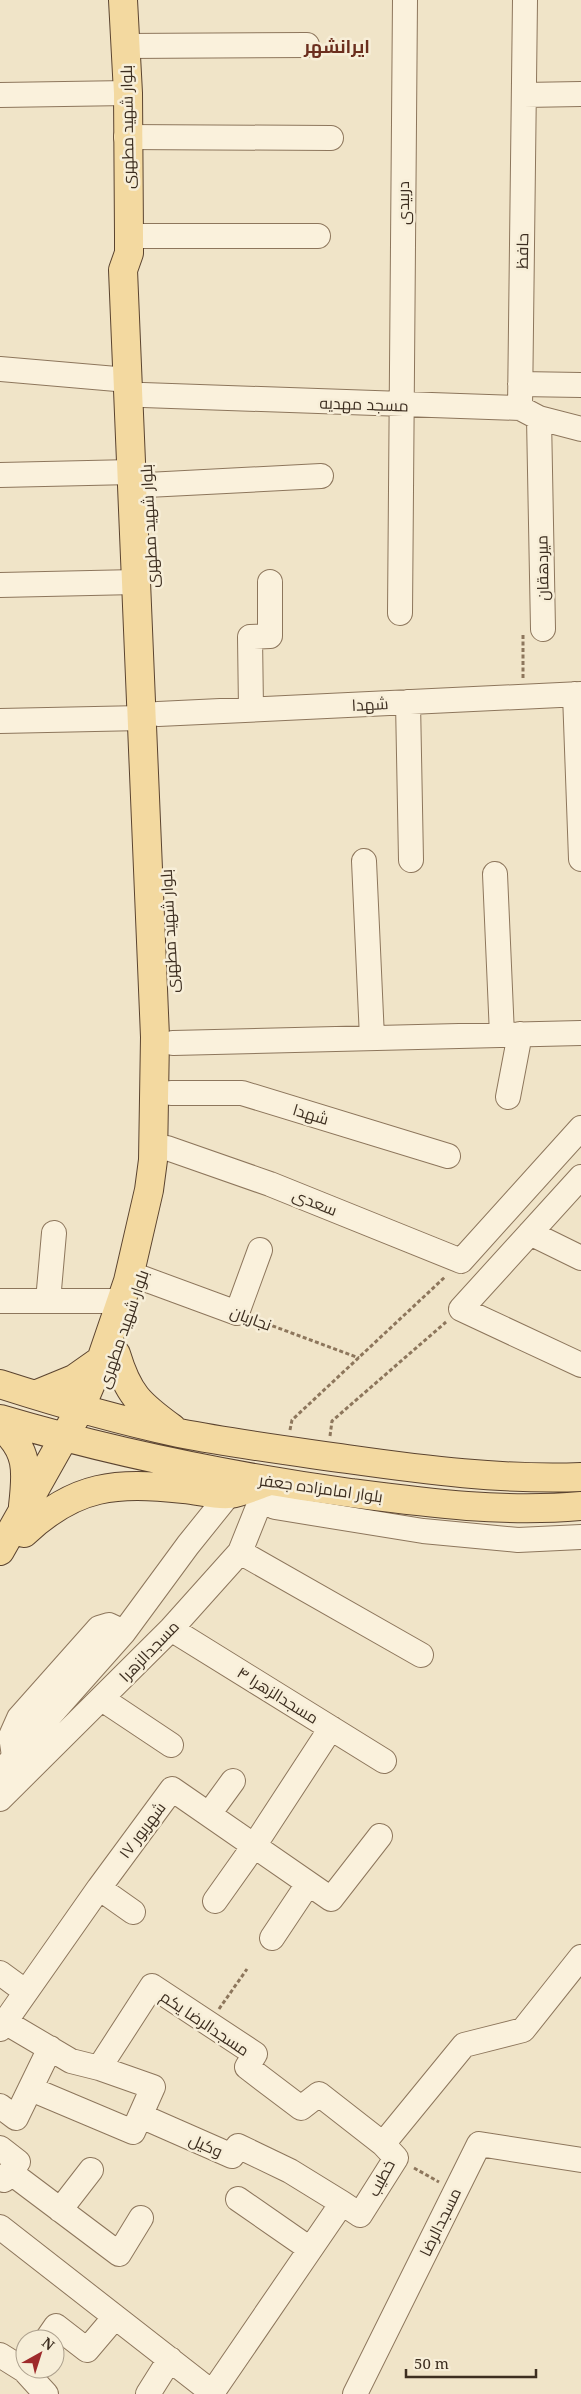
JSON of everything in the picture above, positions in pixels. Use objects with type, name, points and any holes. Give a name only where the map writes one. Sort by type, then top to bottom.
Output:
[{"type":"main road","name":"بلوار شهید مطهری","points":[[109,1357],[149,1190],[155,1107],[150,716],[135,388],[136,269],[129,245],[126,137],[128,93],[123,0]]},
{"type":"main road","name":"بلوار شهید مطهری","points":[[0,1574],[23,1525],[72,1440],[86,1411],[142,1278],[166,1176],[173,1043],[150,716],[136,582],[140,478]]},
{"type":"main road","points":[[35,1395],[74,1379],[109,1357],[122,1374],[133,1396],[151,1413],[180,1433]]},
{"type":"main road","name":"بلوار امامزاده جعفر","points":[[0,1384],[86,1411],[180,1433],[286,1450],[431,1471],[538,1479],[581,1477]]},
{"type":"main road","name":"بلوار امامزاده جعفر","points":[[0,1419],[72,1440],[268,1482],[435,1504],[534,1510],[581,1506]]},
{"type":"main road","points":[[0,1426],[20,1447],[24,1456],[27,1484],[23,1525]]},
{"type":"main road","points":[[23,1525],[71,1498],[108,1487],[136,1485],[229,1494],[268,1482]]},
{"type":"main road","name":"بلوار شهید مطهری","points":[[0,1550],[23,1525]]},
{"type":"street","name":"دربیدی","points":[[400,613],[405,0]]},
{"type":"street","name":"حافظ","points":[[525,0],[520,384],[529,413]]},
{"type":"street","points":[[125,46],[307,45]]},
{"type":"street","points":[[0,95],[128,93]]},
{"type":"street","points":[[524,95],[581,94]]},
{"type":"street","points":[[126,137],[331,138]]},
{"type":"street","points":[[129,245],[318,236]]},
{"type":"street","name":"مسجد مهدیه","points":[[0,369],[135,388],[529,413],[581,429]]},
{"type":"street","points":[[520,384],[581,385]]},
{"type":"street","name":"میردهقان","points":[[529,413],[543,629]]},
{"type":"street","points":[[0,475],[140,478],[322,476]]},
{"type":"street","points":[[0,585],[136,582]]},
{"type":"street","points":[[251,709],[250,637],[270,636],[270,582]]},
{"type":"street","points":[[578,694],[581,859]]},
{"type":"street","name":"شهدا","points":[[0,721],[150,716],[251,709],[578,694]]},
{"type":"street","points":[[408,702],[411,860]]},
{"type":"street","points":[[364,861],[372,1038]]},
{"type":"street","points":[[495,874],[511,1035],[508,1097]]},
{"type":"street","points":[[173,1043],[581,1033]]},
{"type":"street","name":"شهدا","points":[[171,1093],[242,1093],[448,1156]]},
{"type":"street","points":[[461,1261],[552,1163],[581,1128]]},
{"type":"street","name":"سعدی","points":[[167,1148],[270,1184],[461,1261]]},
{"type":"street","points":[[581,1177],[460,1309],[581,1365]]},
{"type":"street","points":[[48,1301],[54,1233]]},
{"type":"street","points":[[530,1233],[581,1258]]},
{"type":"street","points":[[237,1313],[260,1250]]},
{"type":"street","name":"نجاریان","points":[[142,1278],[237,1313]]},
{"type":"street","points":[[0,1301],[121,1301]]},
{"type":"street","points":[[268,1482],[276,1507],[423,1531],[518,1540],[581,1537]]},
{"type":"street","name":"مسجدالزهرا","points":[[0,1799],[171,1629],[240,1552],[268,1482]]},
{"type":"street","points":[[0,1777],[14,1756],[124,1632],[188,1545],[229,1494]]},
{"type":"street","points":[[240,1552],[421,1655]]},
{"type":"street","name":"مسجدالزهرا ۴","points":[[171,1629],[384,1761]]},
{"type":"street","points":[[102,1699],[171,1745]]},
{"type":"street","points":[[214,1901],[254,1846],[331,1728]]},
{"type":"street","points":[[209,1814],[233,1781]]},
{"type":"street","name":"۱۷ شهریور","points":[[2,2025],[172,1789],[331,1900],[380,1836]]},
{"type":"street","points":[[272,1938],[308,1884]]},
{"type":"street","points":[[99,1888],[133,1912]]},
{"type":"street","name":"خطیب","points":[[342,2203],[360,2215],[389,2151],[464,2045],[523,2030],[581,1957]]},
{"type":"street","points":[[0,1972],[26,1992]]},
{"type":"street","name":"مسجدالرضا یکم","points":[[99,2068],[152,1986],[255,2054],[246,2067],[301,2108],[319,2094],[389,2151]]},
{"type":"street","points":[[2,2025],[50,2048],[71,2061],[99,2068],[152,2087],[133,2132],[31,2089]]},
{"type":"street","points":[[0,2106],[16,2118],[50,2048]]},
{"type":"street","name":"وکیل","points":[[141,2116],[232,2156],[238,2146],[290,2171],[342,2203]]},
{"type":"street","name":"مسجدالرضا","points":[[355,2394],[479,2144],[581,2160]]},
{"type":"street","points":[[7,2167],[119,2254],[142,2218]]},
{"type":"street","points":[[60,2210],[91,2170]]},
{"type":"street","points":[[238,2199],[310,2250]]},
{"type":"street","points":[[0,2227],[213,2393],[342,2203]]},
{"type":"street","points":[[65,2333],[87,2350],[115,2317]]},
{"type":"street","points":[[0,2355],[15,2364]]},
{"type":"street","points":[[148,2394],[170,2360]]},
{"type":"street","points":[[33,2379],[46,2394]]},
{"type":"path","points":[[524,696],[522,628],[543,629]]},
{"type":"path","points":[[286,1450],[292,1420],[461,1261]]},
{"type":"path","points":[[328,1456],[332,1421],[460,1309]]},
{"type":"path","name":"نجاریان","points":[[237,1313],[359,1358]]},
{"type":"path","points":[[209,2024],[247,1969]]},
{"type":"path","points":[[389,2151],[455,2191]]},
{"type":"district","name":"ایرانشهر","points":[[337,46]]}]
